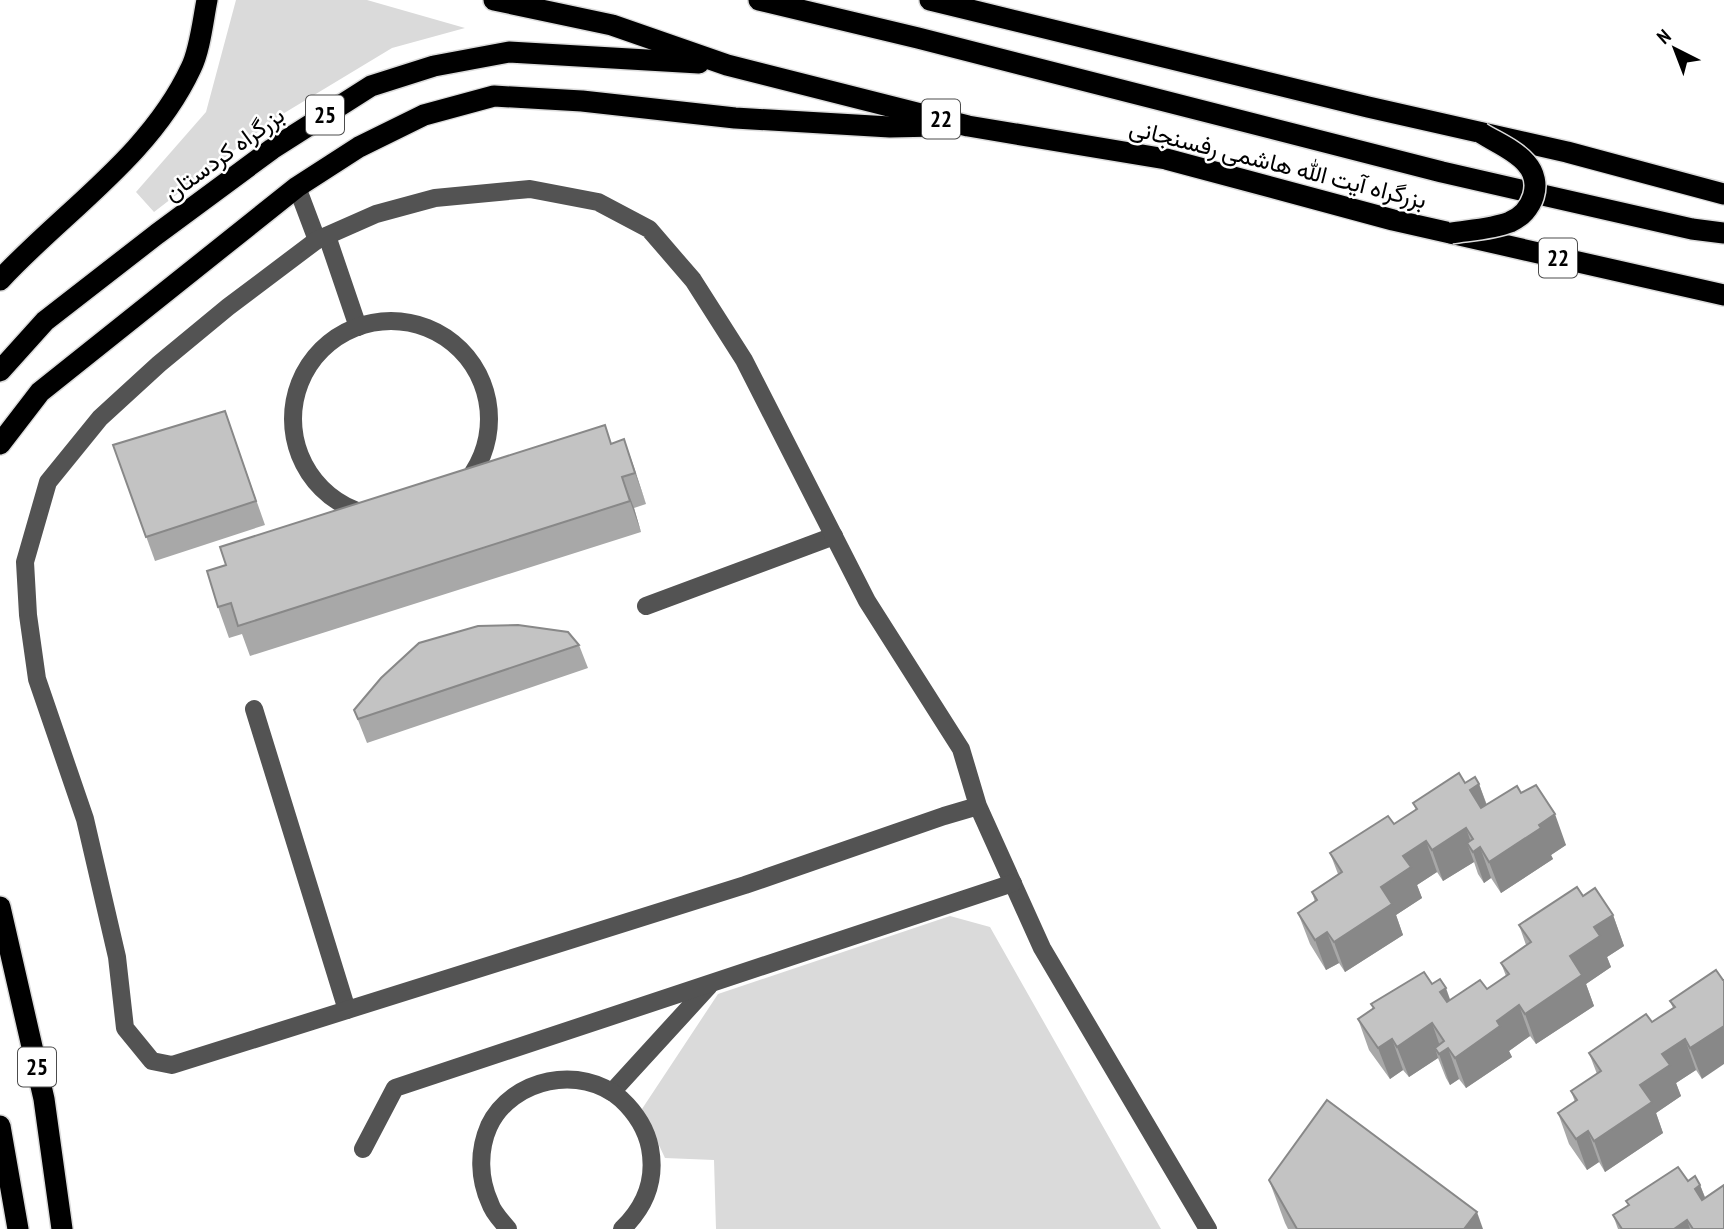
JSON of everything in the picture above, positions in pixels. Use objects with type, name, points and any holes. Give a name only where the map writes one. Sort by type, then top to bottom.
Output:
[{"type":"highway","points":[[0,280],[92,193],[160,120],[192,67],[207,0]]},
{"type":"highway","name":"بزرگراه آیت الله هاشمی رفسنجانی","points":[[494,0],[612,25],[727,65],[968,126],[1167,159],[1451,233],[1724,295]]},
{"type":"highway","points":[[759,0],[1442,172],[1692,229],[1724,233]]},
{"type":"highway","points":[[930,0],[1567,152],[1724,194]]},
{"type":"highway","name":"بزرگراه کردستان","points":[[0,371],[46,321],[158,234],[272,149],[371,86],[434,66],[509,52],[727,65]]},
{"type":"highway","points":[[0,444],[40,392],[297,187],[359,146],[424,115],[494,96],[582,101],[736,118],[890,127],[968,126]]},
{"type":"highway","points":[[1451,233],[1511,221],[1526,209],[1535,192],[1535,177],[1526,163],[1481,133]]},
{"type":"highway","name":"25","points":[[0,908],[44,1099],[62,1229]]},
{"type":"highway","points":[[0,1126],[18,1229]]},
{"type":"lane","points":[[297,187],[322,238],[358,327]]},
{"type":"lane","points":[[978,806],[745,885],[172,1065],[152,1061],[125,1028],[117,957],[85,819],[37,679],[24,562],[48,482],[100,418],[218,315],[322,238],[376,214],[435,198],[530,189],[598,202],[649,229],[693,280],[744,360],[867,601],[961,748],[978,806],[1041,948],[1208,1229]]},
{"type":"lane","points":[[396,320],[429,328],[458,346],[478,373],[489,406],[487,440],[475,471],[452,496],[424,512],[394,518],[363,514],[335,500],[312,479],[298,452],[292,421],[296,391],[310,362],[332,340],[358,327],[396,320]]},
{"type":"lane","points":[[646,606],[834,536]]},
{"type":"lane","points":[[254,709],[347,1010]]},
{"type":"lane","points":[[363,1149],[395,1088],[1013,883]]},
{"type":"lane","points":[[612,1092],[712,984]]},
{"type":"lane","points":[[508,1229],[491,1206],[481,1180],[481,1152],[490,1125],[507,1102],[531,1087],[558,1079],[586,1081],[612,1092],[633,1110],[647,1135],[653,1163],[648,1191],[635,1217],[622,1229]]},
{"type":"shaded area","points":[[236,0],[367,0],[465,28],[392,48],[276,118],[154,212],[136,192],[206,112]]},
{"type":"shaded area","points":[[950,916],[990,927],[1161,1229],[716,1229],[714,1160],[665,1158],[642,1109],[718,994]]},
{"type":"building","points":[[225,411],[256,501],[146,537],[113,445]]},
{"type":"building","points":[[605,425],[611,444],[624,439],[635,473],[622,477],[630,501],[238,626],[231,603],[218,607],[207,571],[226,565],[220,547]]},
{"type":"building","points":[[518,625],[568,632],[579,645],[358,719],[354,710],[381,678],[419,643],[478,626]]},
{"type":"building","points":[[1459,773],[1465,783],[1475,777],[1479,784],[1470,790],[1481,808],[1517,786],[1521,793],[1536,785],[1555,814],[1539,825],[1541,828],[1489,862],[1480,847],[1473,852],[1467,843],[1473,839],[1466,828],[1432,850],[1426,841],[1403,856],[1411,867],[1381,887],[1392,904],[1334,942],[1327,932],[1315,940],[1298,913],[1317,900],[1312,892],[1342,872],[1330,853],[1388,816],[1394,824],[1417,809],[1413,803]]},
{"type":"building","points":[[1577,887],[1583,896],[1595,888],[1613,915],[1594,927],[1600,936],[1570,956],[1582,975],[1525,1014],[1519,1005],[1497,1021],[1500,1026],[1455,1058],[1448,1048],[1439,1054],[1435,1048],[1444,1041],[1432,1023],[1397,1047],[1392,1039],[1378,1048],[1358,1019],[1374,1008],[1371,1004],[1424,972],[1432,984],[1440,979],[1446,988],[1440,992],[1447,1002],[1480,980],[1487,989],[1509,974],[1501,963],[1531,942],[1519,925]]},
{"type":"building","points":[[1716,970],[1724,980],[1724,1026],[1690,1048],[1685,1039],[1662,1054],[1670,1065],[1640,1085],[1652,1102],[1594,1141],[1588,1131],[1576,1139],[1558,1113],[1577,1100],[1571,1091],[1601,1071],[1589,1053],[1646,1014],[1652,1022],[1675,1007],[1670,1001]]},
{"type":"building","points":[[1327,1100],[1477,1212],[1464,1229],[1297,1229],[1269,1180]]},
{"type":"building","points":[[1678,1167],[1688,1181],[1695,1176],[1700,1185],[1695,1189],[1702,1200],[1724,1185],[1724,1229],[1693,1229],[1687,1220],[1674,1229],[1622,1229],[1613,1215],[1629,1205],[1626,1201]]}]
